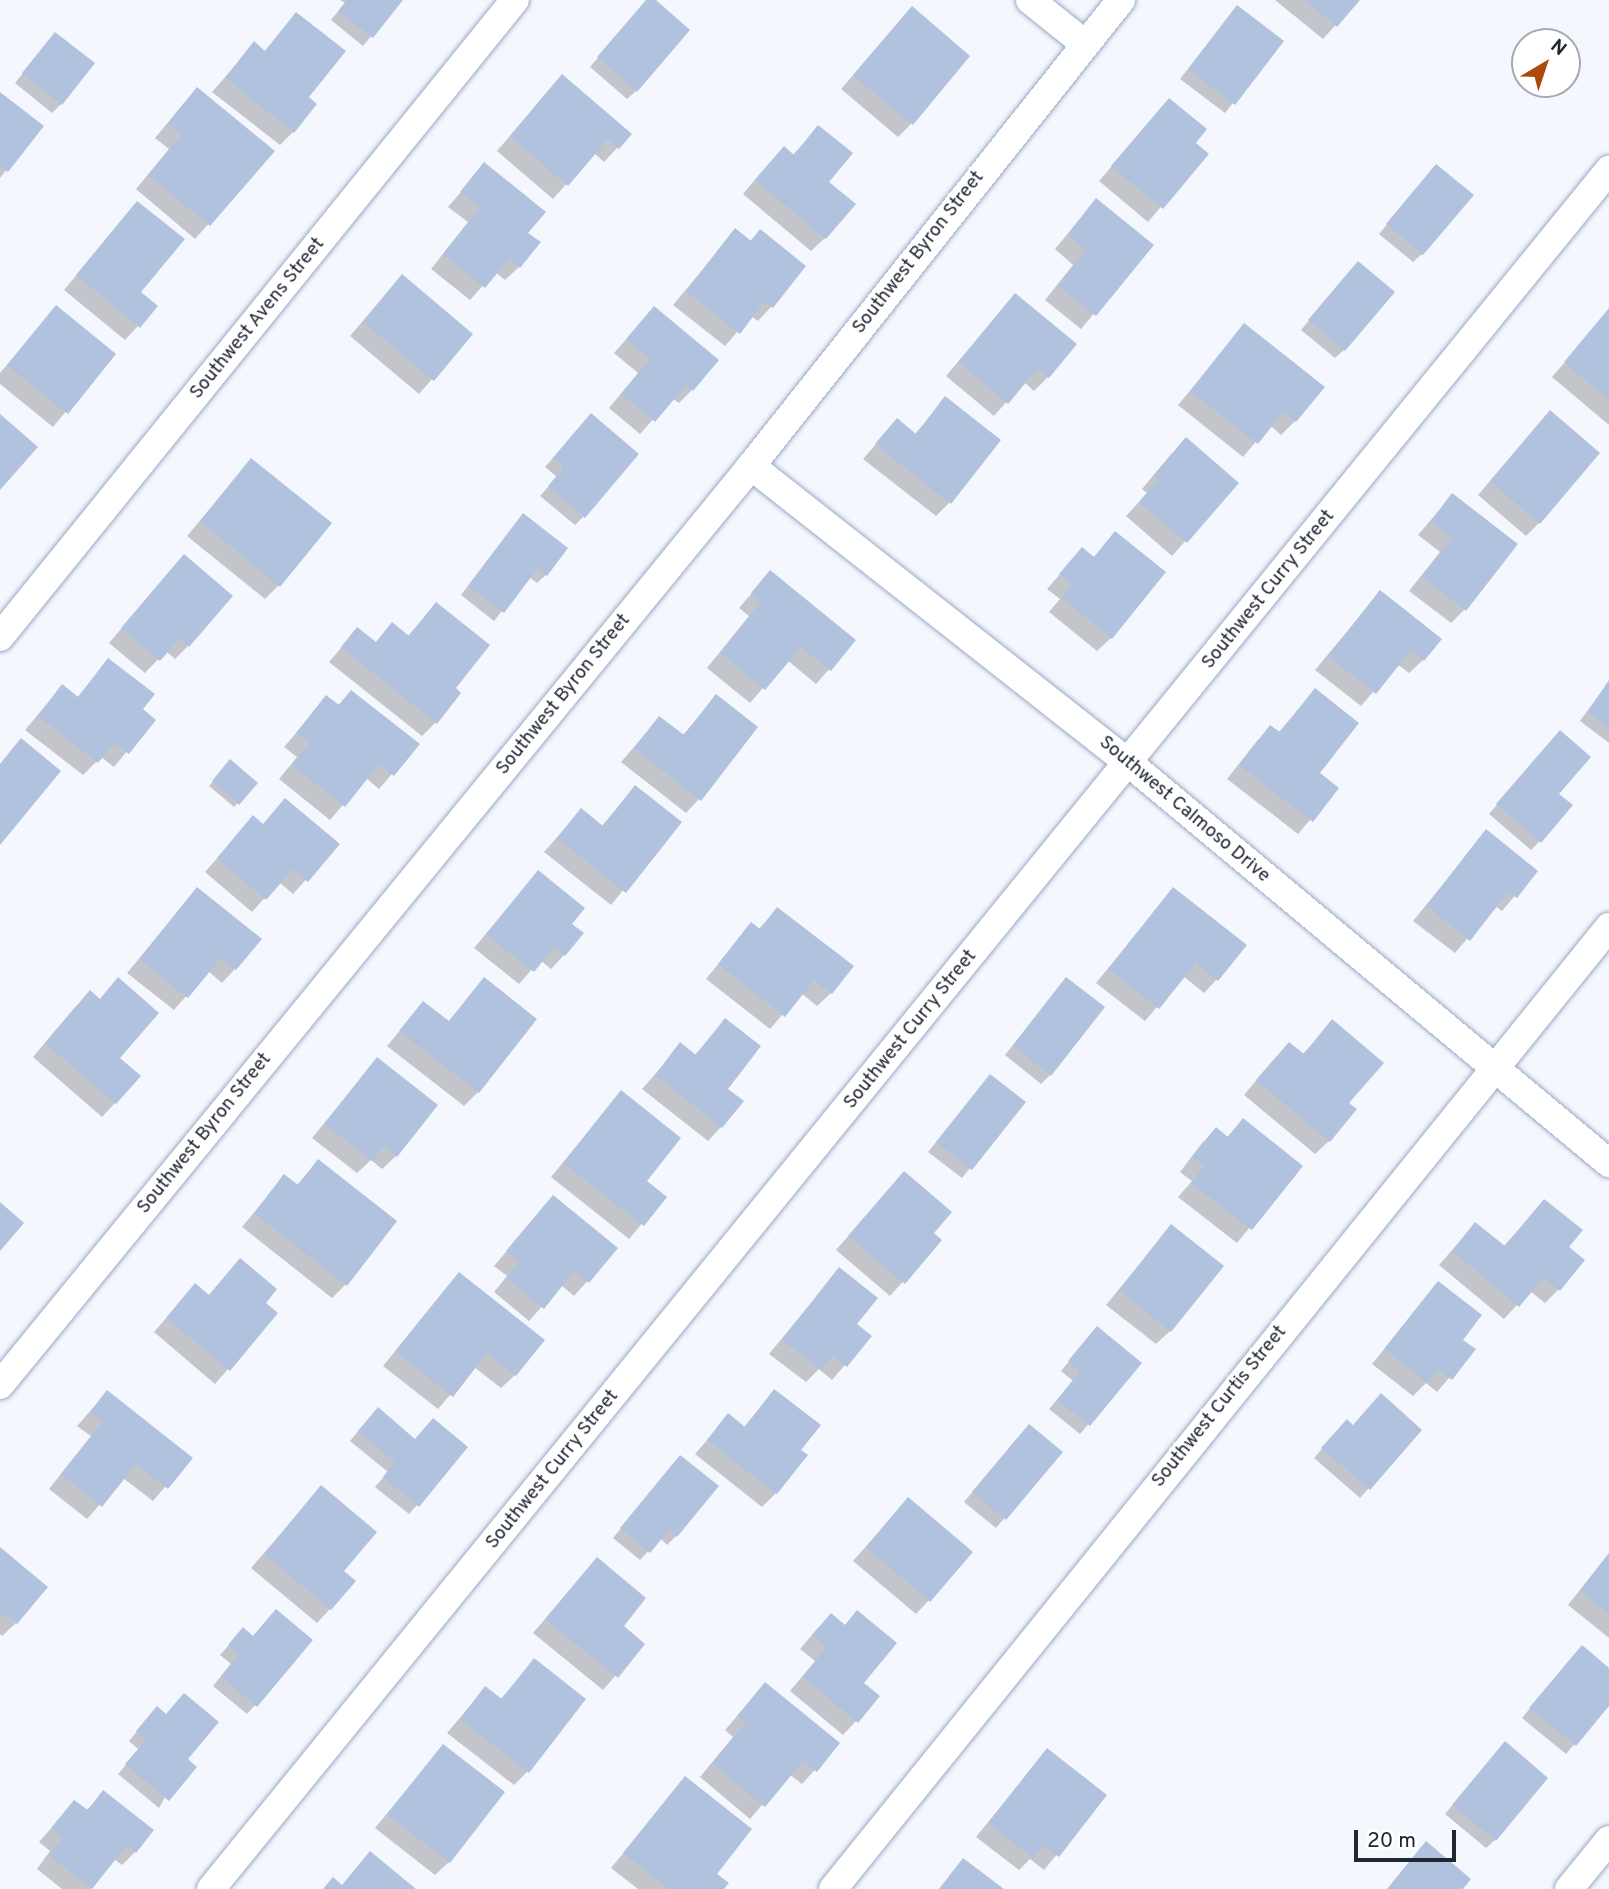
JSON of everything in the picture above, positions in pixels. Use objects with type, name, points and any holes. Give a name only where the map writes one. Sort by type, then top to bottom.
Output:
[{"type":"street","name":"Southwest Avens Street","points":[[0,637],[515,0]]},
{"type":"street","points":[[1030,0],[1085,44]]},
{"type":"street","name":"Southwest Byron Street","points":[[0,1385],[751,466],[1121,0]]},
{"type":"street","name":"Southwest Curry Street","points":[[211,1889],[1609,170]]},
{"type":"street","name":"Southwest Calmoso Drive","points":[[751,466],[1129,763],[1609,1163]]},
{"type":"street","name":"Southwest Curtis Street","points":[[833,1889],[1609,927]]},
{"type":"street","points":[[1569,1889],[1609,1840]]},
{"type":"building","points":[[347,0],[403,0],[373,38],[338,11]]},
{"type":"building","points":[[646,0],[656,0],[690,30],[637,92],[597,57]]},
{"type":"building","points":[[1305,0],[1360,0],[1337,27]]},
{"type":"building","points":[[1237,5],[1284,41],[1235,105],[1188,69]]},
{"type":"building","points":[[912,6],[970,56],[913,125],[853,75]]},
{"type":"building","points":[[296,12],[346,51],[309,97],[317,104],[294,133],[225,78],[254,41],[265,51]]},
{"type":"building","points":[[55,32],[95,63],[62,105],[22,73]]},
{"type":"building","points":[[562,74],[632,134],[619,149],[608,139],[568,186],[510,136]]},
{"type":"building","points":[[197,87],[275,151],[210,226],[148,175],[181,135],[168,123]]},
{"type":"building","points":[[0,92],[44,126],[8,172],[0,166]]},
{"type":"building","points":[[1169,98],[1207,129],[1196,143],[1209,154],[1163,209],[1111,166]]},
{"type":"building","points":[[818,125],[853,153],[829,182],[856,204],[826,239],[755,180],[784,146],[794,155]]},
{"type":"building","points":[[484,162],[546,212],[528,233],[541,242],[520,268],[509,259],[485,288],[443,254],[480,208],[460,192]]},
{"type":"building","points":[[1436,164],[1474,195],[1423,255],[1386,224]]},
{"type":"building","points":[[1096,198],[1154,245],[1096,316],[1057,286],[1086,250],[1067,235]]},
{"type":"building","points":[[137,201],[185,239],[141,292],[158,306],[140,328],[76,275]]},
{"type":"building","points":[[735,228],[751,241],[760,229],[806,266],[773,308],[764,302],[740,334],[686,291]]},
{"type":"building","points":[[1358,261],[1395,292],[1345,351],[1308,320]]},
{"type":"building","points":[[402,274],[473,334],[434,381],[363,322]]},
{"type":"building","points":[[1015,293],[1077,344],[1049,378],[1037,369],[1008,404],[958,362]]},
{"type":"building","points":[[56,305],[116,354],[68,414],[7,365]]},
{"type":"building","points":[[654,306],[719,360],[693,391],[686,385],[655,422],[621,394],[650,359],[626,339]]},
{"type":"building","points":[[1609,308],[1609,400],[1564,362]]},
{"type":"building","points":[[1244,323],[1325,387],[1296,422],[1283,412],[1258,444],[1190,391]]},
{"type":"building","points":[[945,396],[1001,440],[951,504],[875,444],[897,418],[916,434]]},
{"type":"building","points":[[1550,410],[1600,453],[1540,524],[1490,481]]},
{"type":"building","points":[[591,413],[639,454],[585,518],[548,486],[564,467],[553,458]]},
{"type":"building","points":[[0,414],[38,447],[0,490]]},
{"type":"building","points":[[1186,437],[1239,483],[1187,543],[1139,502],[1159,479],[1154,475]]},
{"type":"building","points":[[251,458],[332,523],[280,587],[200,521]]},
{"type":"building","points":[[1452,493],[1518,544],[1466,611],[1422,577],[1452,538],[1431,521]]},
{"type":"building","points":[[523,513],[568,548],[547,576],[538,568],[504,613],[468,586]]},
{"type":"building","points":[[1115,531],[1166,572],[1112,639],[1062,598],[1072,585],[1059,574],[1082,547],[1094,557]]},
{"type":"building","points":[[184,554],[233,596],[189,647],[180,638],[160,661],[121,628]]},
{"type":"building","points":[[770,570],[856,640],[831,671],[801,647],[765,690],[720,653],[761,602],[751,593]]},
{"type":"building","points":[[1380,590],[1442,639],[1424,661],[1411,650],[1376,694],[1328,656]]},
{"type":"building","points":[[436,602],[490,645],[456,688],[461,693],[437,724],[341,647],[357,627],[376,642],[392,622],[409,636]]},
{"type":"building","points":[[108,658],[155,694],[143,709],[156,720],[129,754],[114,743],[98,763],[38,716],[62,684],[78,697]]},
{"type":"building","points":[[1609,680],[1609,728],[1588,712]]},
{"type":"building","points":[[1315,688],[1359,723],[1320,773],[1339,788],[1313,822],[1239,765],[1270,725],[1280,732]]},
{"type":"building","points":[[351,690],[420,744],[394,776],[379,764],[345,807],[292,765],[309,743],[296,733],[326,695],[339,705]]},
{"type":"building","points":[[716,694],[758,727],[701,801],[634,748],[659,716],[684,735]]},
{"type":"building","points":[[1560,730],[1591,757],[1559,794],[1573,805],[1541,843],[1496,804]]},
{"type":"building","points":[[21,738],[61,771],[0,845],[0,764]]},
{"type":"building","points":[[230,759],[258,783],[239,805],[212,781]]},
{"type":"building","points":[[635,785],[682,822],[626,893],[557,838],[581,808],[603,826]]},
{"type":"building","points":[[285,798],[340,844],[308,882],[293,869],[266,900],[217,858],[253,815],[263,824]]},
{"type":"building","points":[[1486,829],[1538,871],[1517,898],[1508,892],[1470,941],[1426,906]]},
{"type":"building","points":[[538,870],[585,908],[572,924],[584,933],[565,956],[554,947],[534,972],[486,934]]},
{"type":"building","points":[[197,887],[262,939],[236,970],[221,958],[188,998],[139,959]]},
{"type":"building","points":[[1173,887],[1247,945],[1218,981],[1196,963],[1159,1009],[1108,969]]},
{"type":"building","points":[[777,907],[854,966],[832,994],[814,980],[785,1017],[718,964],[751,922],[760,929]]},
{"type":"building","points":[[118,977],[159,1013],[120,1058],[141,1076],[116,1104],[45,1043],[90,990],[100,999]]},
{"type":"building","points":[[484,977],[537,1019],[479,1093],[399,1031],[423,1001],[449,1021]]},
{"type":"building","points":[[1066,977],[1105,1007],[1051,1076],[1013,1045]]},
{"type":"building","points":[[725,1018],[761,1046],[728,1089],[744,1101],[722,1128],[655,1075],[680,1042],[696,1055]]},
{"type":"building","points":[[1332,1019],[1384,1063],[1349,1103],[1357,1109],[1330,1142],[1256,1080],[1289,1042],[1304,1054]]},
{"type":"building","points":[[377,1057],[438,1105],[397,1157],[384,1146],[372,1161],[324,1124]]},
{"type":"building","points":[[990,1074],[1026,1102],[972,1170],[936,1142]]},
{"type":"building","points":[[621,1090],[681,1138],[647,1181],[667,1197],[644,1226],[563,1163]]},
{"type":"building","points":[[1243,1118],[1303,1166],[1252,1230],[1191,1183],[1204,1166],[1192,1157],[1216,1127],[1228,1137]]},
{"type":"building","points":[[318,1159],[397,1221],[347,1286],[254,1213],[284,1174],[298,1185]]},
{"type":"building","points":[[904,1171],[952,1212],[934,1233],[942,1240],[905,1284],[848,1236]]},
{"type":"building","points":[[553,1195],[618,1248],[589,1283],[574,1271],[544,1309],[506,1278],[519,1262],[506,1251]]},
{"type":"building","points":[[1544,1199],[1583,1230],[1569,1247],[1585,1260],[1560,1291],[1544,1277],[1519,1307],[1452,1251],[1475,1222],[1505,1246]]},
{"type":"building","points":[[0,1202],[24,1223],[0,1251]]},
{"type":"building","points":[[1171,1224],[1224,1266],[1171,1332],[1119,1290]]},
{"type":"building","points":[[240,1258],[277,1289],[266,1303],[278,1313],[230,1371],[166,1318],[195,1283],[209,1295]]},
{"type":"building","points":[[839,1267],[878,1298],[857,1324],[872,1336],[847,1367],[833,1356],[821,1370],[782,1340]]},
{"type":"building","points":[[459,1272],[545,1340],[516,1376],[487,1353],[453,1397],[395,1351]]},
{"type":"building","points":[[1438,1281],[1482,1315],[1463,1340],[1476,1349],[1452,1380],[1439,1370],[1428,1383],[1384,1349]]},
{"type":"building","points":[[1097,1326],[1142,1363],[1090,1426],[1057,1400],[1080,1371],[1068,1361]]},
{"type":"building","points":[[774,1389],[821,1425],[801,1450],[808,1455],[777,1494],[707,1440],[728,1413],[745,1427]]},
{"type":"building","points":[[107,1390],[193,1458],[168,1489],[136,1464],[102,1507],[61,1474],[103,1421],[90,1412]]},
{"type":"building","points":[[1381,1393],[1422,1430],[1370,1490],[1321,1448],[1347,1419],[1353,1425]]},
{"type":"building","points":[[378,1407],[415,1439],[433,1418],[468,1447],[419,1507],[383,1477],[395,1462],[358,1431]]},
{"type":"building","points":[[1029,1424],[1063,1452],[1006,1520],[972,1492]]},
{"type":"building","points":[[680,1455],[719,1486],[677,1537],[669,1530],[650,1553],[620,1528]]},
{"type":"building","points":[[321,1485],[377,1532],[344,1571],[356,1581],[331,1610],[264,1554]]},
{"type":"building","points":[[908,1497],[973,1552],[930,1602],[866,1547]]},
{"type":"building","points":[[0,1547],[48,1587],[17,1624],[4,1613],[0,1618]]},
{"type":"building","points":[[1609,1553],[1609,1614],[1580,1591]]},
{"type":"building","points":[[597,1557],[646,1598],[624,1626],[645,1644],[618,1678],[545,1619]]},
{"type":"building","points":[[276,1609],[313,1640],[257,1707],[221,1676],[239,1654],[228,1645],[243,1627],[253,1636]]},
{"type":"building","points":[[857,1610],[897,1643],[864,1683],[880,1696],[858,1723],[803,1677],[827,1647],[812,1635],[831,1613],[845,1625]]},
{"type":"building","points":[[1582,1645],[1609,1668],[1609,1706],[1576,1746],[1529,1708]]},
{"type":"building","points":[[534,1658],[586,1699],[529,1773],[460,1719],[485,1686],[502,1699]]},
{"type":"building","points":[[765,1682],[840,1743],[817,1772],[803,1761],[765,1807],[712,1763],[746,1722],[737,1716]]},
{"type":"building","points":[[184,1693],[219,1722],[188,1759],[197,1767],[169,1801],[125,1764],[146,1740],[136,1731],[157,1706],[166,1714]]},
{"type":"building","points":[[1505,1741],[1548,1778],[1496,1841],[1452,1805]]},
{"type":"building","points":[[443,1744],[505,1792],[450,1863],[387,1814]]},
{"type":"building","points":[[1047,1748],[1107,1795],[1059,1857],[1043,1846],[1033,1858],[988,1823]]},
{"type":"building","points":[[685,1776],[752,1829],[717,1874],[729,1883],[724,1889],[669,1889],[623,1853]]},
{"type":"building","points":[[103,1790],[154,1830],[136,1853],[127,1845],[92,1889],[49,1855],[63,1837],[51,1828],[74,1800],[88,1810]]},
{"type":"building","points":[[1426,1841],[1471,1879],[1463,1889],[1387,1889]]},
{"type":"building","points":[[370,1851],[416,1889],[323,1889],[333,1877],[342,1885]]},
{"type":"building","points":[[963,1858],[1004,1889],[939,1889]]}]
